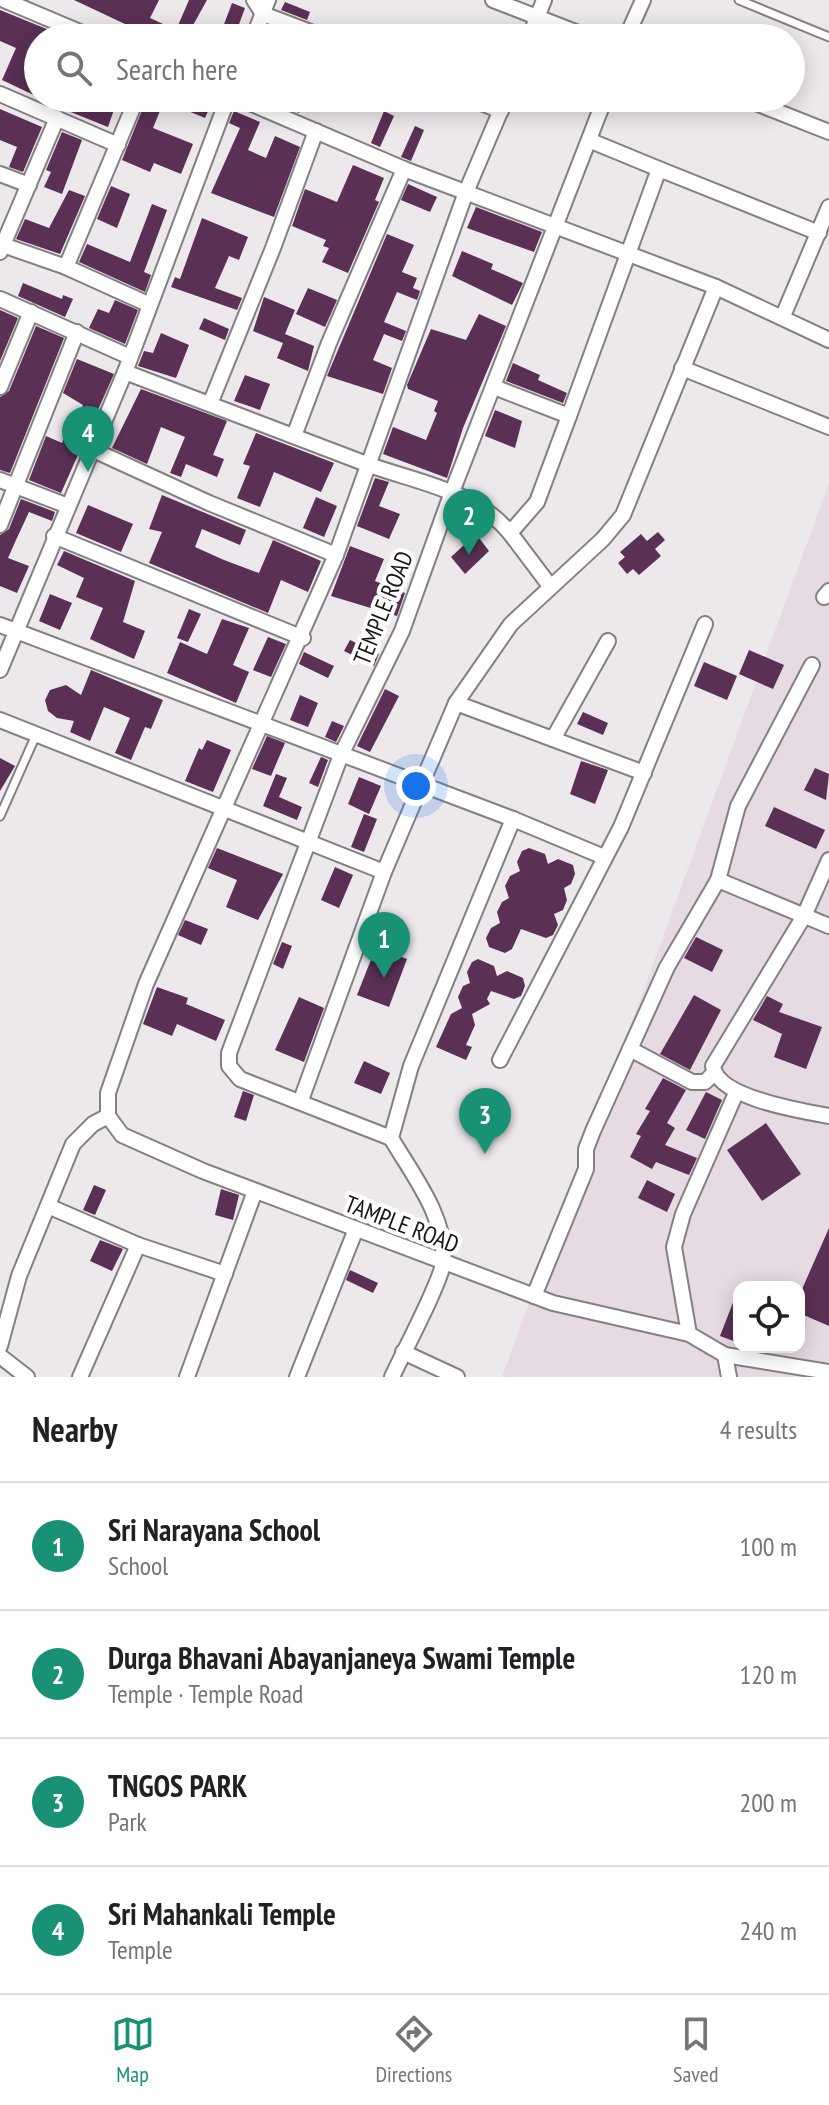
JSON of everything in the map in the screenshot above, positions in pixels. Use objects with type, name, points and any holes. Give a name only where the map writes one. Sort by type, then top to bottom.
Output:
[{"type":"street","points":[[4,0],[61,24]]},
{"type":"street","points":[[254,0],[299,24]]},
{"type":"street","points":[[493,0],[555,24]]},
{"type":"street","points":[[534,24],[544,0]]},
{"type":"street","points":[[632,24],[643,0]]},
{"type":"street","points":[[0,94],[24,104]]},
{"type":"street","points":[[43,112],[118,145]]},
{"type":"street","points":[[66,267],[131,112]]},
{"type":"street","points":[[0,670],[125,372],[223,112]]},
{"type":"street","points":[[271,112],[404,169],[558,224],[716,287],[829,340]]},
{"type":"street","points":[[0,1346],[19,1276],[73,1144],[93,1124],[108,1116],[108,1093],[146,984],[303,638],[336,555],[466,192],[500,112]]},
{"type":"street","name":"TEMPLE ROAD","points":[[391,1138],[301,1100],[240,1079],[229,1066],[229,1053],[341,755],[402,631],[452,492],[600,112]]},
{"type":"street","points":[[778,112],[829,132]]},
{"type":"street","points":[[57,118],[1,248],[66,267],[150,305]]},
{"type":"street","points":[[210,404],[316,131]]},
{"type":"street","points":[[591,141],[819,233]]},
{"type":"street","points":[[294,436],[329,343],[404,169]]},
{"type":"street","points":[[510,533],[537,502],[659,169]]},
{"type":"street","points":[[0,174],[29,185]]},
{"type":"street","points":[[783,316],[829,207]]},
{"type":"street","points":[[301,1100],[384,872],[456,703],[511,624],[603,539],[623,515],[716,287]]},
{"type":"street","points":[[0,299],[130,357]]},
{"type":"street","points":[[0,387],[31,312]]},
{"type":"street","points":[[0,525],[77,332]]},
{"type":"street","points":[[682,368],[829,427]]},
{"type":"street","points":[[125,372],[368,465],[452,492],[495,515],[550,586]]},
{"type":"street","points":[[494,387],[569,416]]},
{"type":"street","points":[[91,449],[209,503],[336,555]]},
{"type":"street","points":[[0,480],[68,506]]},
{"type":"street","points":[[54,536],[303,638]]},
{"type":"street","points":[[500,1060],[644,773],[705,624]]},
{"type":"street","points":[[0,625],[513,819],[604,857]]},
{"type":"street","points":[[553,739],[608,641]]},
{"type":"street","points":[[534,1296],[586,1169],[586,1149],[593,1131],[667,967],[718,880],[738,806],[812,665]]},
{"type":"street","points":[[456,703],[644,773]]},
{"type":"street","points":[[0,720],[384,872]]},
{"type":"street","points":[[392,1377],[443,1264],[438,1226],[422,1190],[391,1138],[411,1066],[513,819]]},
{"type":"street","points":[[630,1049],[692,1082],[705,1082],[714,1073],[716,1057],[804,916],[829,860]]},
{"type":"street","points":[[718,880],[829,926]]},
{"type":"street","points":[[714,1073],[736,1093],[829,1116]]},
{"type":"street","points":[[689,1334],[674,1247],[683,1214],[736,1093]]},
{"type":"street","name":"TAMPLE ROAD","points":[[108,1116],[122,1135],[443,1264],[534,1296],[689,1334],[725,1355],[829,1372]]},
{"type":"street","points":[[187,1377],[255,1191]]},
{"type":"street","points":[[48,1206],[138,1245],[225,1274]]},
{"type":"street","points":[[297,1377],[356,1229]]},
{"type":"street","points":[[80,1377],[138,1245]]},
{"type":"street","points":[[403,1352],[457,1377]]},
{"type":"street","points":[[725,1355],[729,1377]]},
{"type":"street","points":[[0,1356],[27,1377]]},
{"type":"lane","points":[[739,0],[797,24]]},
{"type":"lane","points":[[805,27],[829,37]]},
{"type":"lane","points":[[0,816],[37,733]]},
{"type":"shaded area","points":[[829,483],[829,1377],[502,1377]]},
{"type":"building","points":[[74,0],[159,0],[150,18],[163,24],[125,24]]},
{"type":"building","points":[[189,0],[207,0],[194,24],[179,24]]},
{"type":"building","points":[[285,2],[310,12],[307,20],[281,10]]},
{"type":"building","points":[[232,3],[245,8],[239,24],[224,24]]},
{"type":"building","points":[[0,10],[34,24],[24,24],[24,90],[2,80],[16,48],[0,41]]},
{"type":"building","points":[[0,109],[42,127],[23,172],[9,167],[17,147],[0,140]]},
{"type":"building","points":[[71,112],[113,112],[108,127]]},
{"type":"building","points":[[141,112],[160,112],[153,128],[193,144],[181,174],[154,163],[150,172],[122,160]]},
{"type":"building","points":[[191,112],[208,112],[205,118]]},
{"type":"building","points":[[234,112],[260,122],[248,150],[266,158],[275,136],[300,147],[274,217],[211,193],[240,128],[229,123]]},
{"type":"building","points":[[384,112],[394,116],[380,147],[371,143]]},
{"type":"building","points":[[415,126],[424,130],[411,161],[401,157]]},
{"type":"building","points":[[62,132],[82,140],[62,194],[44,187],[51,172],[46,170]]},
{"type":"building","points":[[353,165],[384,178],[375,200],[379,202],[348,273],[322,262],[329,248],[323,246],[326,240],[292,226],[305,189],[337,202]]},
{"type":"building","points":[[408,184],[437,197],[430,212],[401,200]]},
{"type":"building","points":[[111,186],[130,194],[117,228],[97,219]]},
{"type":"building","points":[[69,190],[85,196],[60,254],[16,239],[25,219],[49,228]]},
{"type":"building","points":[[152,204],[167,210],[144,272],[151,275],[145,292],[79,262],[87,244],[130,262]]},
{"type":"building","points":[[476,207],[542,232],[534,252],[467,228]]},
{"type":"building","points":[[202,218],[248,237],[239,260],[229,256],[215,288],[242,298],[237,310],[171,287],[175,277],[180,279]]},
{"type":"building","points":[[387,234],[414,245],[402,272],[417,278],[413,288],[420,291],[417,300],[397,292],[384,322],[406,331],[402,341],[384,334],[373,360],[392,368],[383,394],[327,376]]},
{"type":"building","points":[[462,251],[493,264],[491,269],[523,283],[512,305],[452,276]]},
{"type":"building","points":[[23,283],[62,299],[63,295],[73,299],[65,317],[18,296]]},
{"type":"building","points":[[308,288],[337,300],[325,327],[296,314]]},
{"type":"building","points":[[264,297],[295,310],[285,334],[314,346],[308,371],[277,358],[283,343],[253,331]]},
{"type":"building","points":[[115,300],[138,310],[125,344],[89,328],[98,309],[109,313]]},
{"type":"building","points":[[0,310],[18,318],[0,361]]},
{"type":"building","points":[[479,314],[506,326],[463,428],[447,478],[383,454],[393,427],[426,440],[437,413],[434,411],[438,401],[408,389],[407,385],[431,329],[466,340]]},
{"type":"building","points":[[204,318],[229,329],[225,340],[199,329]]},
{"type":"building","points":[[36,326],[64,338],[10,473],[0,470],[0,397],[9,391]]},
{"type":"building","points":[[161,333],[189,345],[176,378],[138,366],[144,351],[153,353]]},
{"type":"building","points":[[77,359],[114,374],[61,493],[29,480],[46,436],[62,443],[66,433],[70,435],[83,405],[63,393]]},
{"type":"building","points":[[513,363],[540,375],[538,380],[567,393],[563,403],[506,381]]},
{"type":"building","points":[[245,375],[270,384],[260,410],[234,401]]},
{"type":"building","points":[[141,389],[227,421],[213,455],[224,459],[217,477],[186,464],[181,477],[170,473],[185,437],[161,427],[147,464],[112,448]]},
{"type":"building","points":[[495,410],[522,421],[515,448],[485,436]]},
{"type":"building","points":[[256,433],[334,463],[321,492],[274,472],[260,507],[237,498],[250,466],[243,464]]},
{"type":"building","points":[[375,478],[389,482],[379,506],[400,514],[389,539],[357,526]]},
{"type":"building","points":[[162,495],[246,530],[240,545],[202,529],[195,547],[224,560],[259,573],[273,540],[321,561],[308,592],[281,580],[268,613],[149,563],[162,532],[149,529]]},
{"type":"building","points":[[316,497],[337,506],[324,537],[303,528]]},
{"type":"building","points":[[21,499],[55,512],[52,521],[29,512],[8,558],[29,566],[17,593],[0,586],[0,535],[9,529]]},
{"type":"building","points":[[88,505],[133,524],[121,552],[76,533]]},
{"type":"building","points":[[658,532],[665,540],[655,549],[661,556],[639,575],[633,569],[627,574],[618,563],[625,557],[620,552],[641,534],[647,541]]},
{"type":"building","points":[[476,534],[489,551],[465,574],[451,557]]},
{"type":"building","points":[[350,546],[384,559],[375,581],[405,593],[397,616],[331,596]]},
{"type":"building","points":[[64,551],[135,581],[123,622],[145,631],[134,659],[90,639],[103,608],[76,597],[84,578],[57,565]]},
{"type":"building","points":[[50,594],[72,603],[60,630],[39,621]]},
{"type":"building","points":[[189,609],[201,614],[188,642],[177,638]]},
{"type":"building","points":[[222,619],[249,628],[233,665],[249,672],[236,703],[167,673],[180,642],[207,654]]},
{"type":"building","points":[[268,637],[286,644],[271,677],[253,670]]},
{"type":"building","points":[[350,640],[379,654],[374,666],[344,651]]},
{"type":"building","points":[[749,650],[784,665],[773,689],[739,674]]},
{"type":"building","points":[[304,652],[334,666],[328,678],[299,664]]},
{"type":"building","points":[[704,662],[737,676],[727,700],[694,686]]},
{"type":"building","points":[[91,670],[163,700],[151,729],[145,727],[131,760],[115,753],[130,718],[104,707],[90,741],[70,732],[74,721],[57,718],[48,711],[45,700],[50,690],[66,685],[81,695]]},
{"type":"building","points":[[385,689],[399,696],[370,752],[357,746]]},
{"type":"building","points":[[300,695],[318,703],[308,727],[290,720]]},
{"type":"building","points":[[583,712],[608,723],[603,735],[577,724]]},
{"type":"building","points":[[332,721],[344,726],[336,742],[325,737]]},
{"type":"building","points":[[267,736],[285,743],[271,776],[252,769]]},
{"type":"building","points":[[207,740],[231,750],[213,792],[185,781],[199,748],[202,750]]},
{"type":"building","points":[[321,757],[328,760],[318,787],[309,783]]},
{"type":"building","points":[[0,758],[15,766],[0,791]]},
{"type":"building","points":[[581,761],[608,770],[595,804],[570,794]]},
{"type":"building","points":[[815,768],[829,774],[826,800],[804,790]]},
{"type":"building","points":[[276,774],[287,778],[279,797],[302,807],[297,820],[263,806]]},
{"type":"building","points":[[359,777],[381,786],[369,814],[348,804]]},
{"type":"building","points":[[774,807],[825,830],[816,849],[765,826]]},
{"type":"building","points":[[364,814],[377,819],[364,852],[351,847]]},
{"type":"building","points":[[217,848],[283,874],[258,920],[226,907],[237,880],[208,868]]},
{"type":"building","points":[[529,848],[545,854],[548,864],[558,859],[573,865],[575,874],[571,884],[564,888],[567,900],[563,910],[554,914],[558,925],[553,935],[546,938],[521,929],[512,949],[505,953],[489,947],[486,938],[491,928],[500,923],[497,912],[502,902],[509,898],[505,886],[510,876],[520,871],[517,862],[522,851]]},
{"type":"building","points":[[335,867],[353,875],[339,908],[321,900]]},
{"type":"building","points":[[185,920],[208,929],[201,945],[178,935]]},
{"type":"building","points":[[696,937],[723,950],[712,972],[684,958]]},
{"type":"building","points":[[282,942],[292,946],[283,969],[273,964]]},
{"type":"building","points":[[376,947],[407,959],[389,1007],[357,995]]},
{"type":"building","points":[[478,959],[494,966],[497,976],[507,971],[523,978],[525,986],[521,996],[514,999],[491,991],[487,999],[490,1004],[472,1014],[475,1025],[466,1045],[472,1047],[466,1060],[436,1047],[451,1014],[462,1008],[458,997],[463,986],[470,983],[467,972],[472,962]]},
{"type":"building","points":[[157,987],[188,998],[186,1004],[225,1020],[216,1041],[177,1024],[172,1036],[143,1024]]},
{"type":"building","points":[[694,995],[721,1010],[690,1070],[660,1054]]},
{"type":"building","points":[[767,996],[783,1004],[779,1012],[822,1027],[806,1069],[774,1057],[782,1034],[753,1020]]},
{"type":"building","points":[[299,997],[324,1008],[304,1062],[275,1050]]},
{"type":"building","points":[[364,1061],[390,1073],[381,1094],[354,1083]]},
{"type":"building","points":[[663,1078],[686,1090],[667,1123],[675,1128],[665,1145],[697,1158],[689,1175],[656,1162],[652,1169],[630,1157],[641,1136],[636,1134],[650,1111],[645,1109]]},
{"type":"building","points":[[243,1091],[254,1095],[246,1121],[234,1117]]},
{"type":"building","points":[[706,1092],[722,1100],[705,1139],[686,1130]]},
{"type":"building","points":[[766,1123],[801,1174],[762,1201],[727,1150]]},
{"type":"building","points":[[647,1180],[675,1194],[667,1212],[638,1198]]},
{"type":"building","points":[[94,1185],[106,1190],[95,1215],[83,1210]]},
{"type":"building","points":[[221,1189],[239,1195],[233,1220],[215,1215]]},
{"type":"building","points":[[829,1228],[829,1326],[805,1316],[805,1282]]},
{"type":"building","points":[[100,1240],[123,1249],[112,1271],[90,1261]]},
{"type":"building","points":[[350,1270],[378,1283],[373,1293],[346,1280]]},
{"type":"building","points":[[733,1302],[733,1341],[720,1336]]},
{"type":"place","name":"Sri Mahankali Temple","points":[[88,472]]},
{"type":"place","name":"Durga Bhavani Abayanjaneya Swami Temple","points":[[469,555]]},
{"type":"place","name":"Sri Narayana School","points":[[384,978]]},
{"type":"place","name":"TNGOS PARK","points":[[485,1154]]}]
